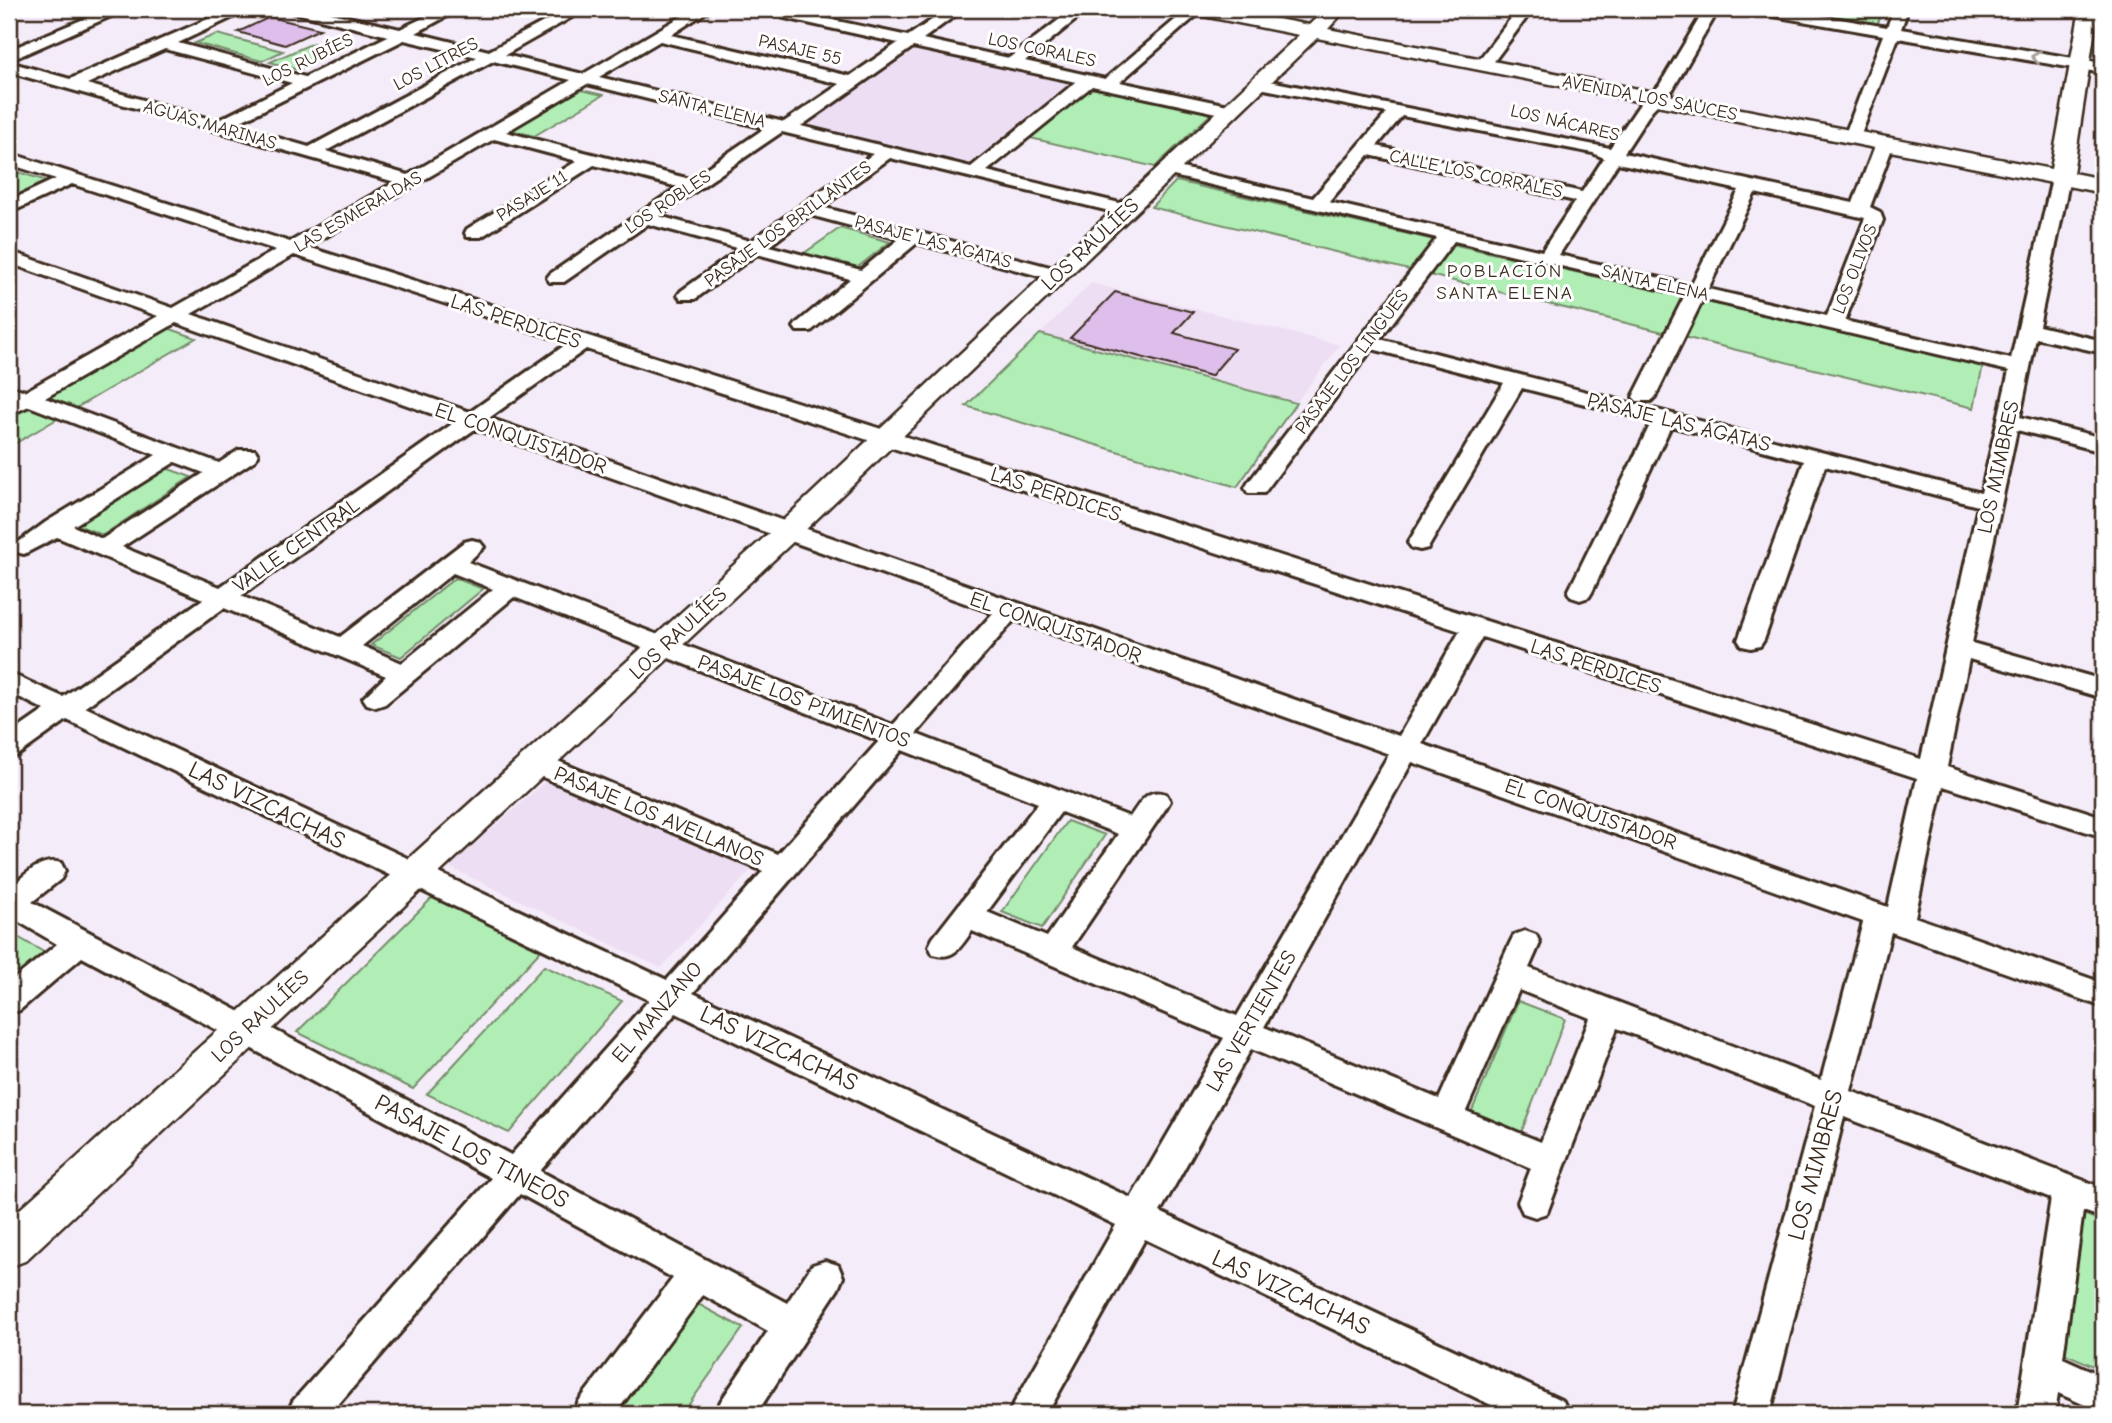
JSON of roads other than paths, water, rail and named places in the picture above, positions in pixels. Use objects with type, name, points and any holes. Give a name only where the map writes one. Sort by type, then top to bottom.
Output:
[{"type":"street","points":[[9,55],[120,9]]},
{"type":"street","points":[[71,85],[243,9]]},
{"type":"street","name":"SANTA ELENA","points":[[297,9],[327,12],[402,34],[1126,210]]},
{"type":"street","name":"LOS RUBÍES","points":[[217,127],[453,9]]},
{"type":"street","name":"LOS LITRES","points":[[310,153],[579,9]]},
{"type":"street","name":"LAS ESMERALDAS","points":[[9,409],[18,395],[175,316],[494,134],[704,9]]},
{"type":"street","name":"LOS CORALES","points":[[762,9],[1231,111]]},
{"type":"street","points":[[816,20],[834,9]]},
{"type":"street","name":"LOS ROBLES","points":[[557,278],[692,186],[853,82],[957,9]]},
{"type":"street","points":[[1013,63],[1082,9]]},
{"type":"street","points":[[1108,84],[1198,9]]},
{"type":"street","name":"AVENIDA LOS SAUCES","points":[[1198,9],[2103,186]]},
{"type":"street","name":"LOS RAULÍES","points":[[9,1247],[787,532],[1337,9]]},
{"type":"street","points":[[1483,65],[1526,9]]},
{"type":"street","points":[[1547,258],[1644,109],[1665,89],[1712,9]]},
{"type":"street","points":[[1756,9],[2103,68]]},
{"type":"street","points":[[1852,137],[1901,9]]},
{"type":"street","name":"LOS MIMBRES","points":[[1751,1414],[1833,1098],[1931,773],[2061,178],[2089,9]]},
{"type":"street","name":"PASAJE 55","points":[[657,36],[853,82]]},
{"type":"street","points":[[163,44],[307,82]]},
{"type":"street","name":"AGUAS MARINAS","points":[[9,67],[411,181]]},
{"type":"street","points":[[974,173],[1089,80]]},
{"type":"street","name":"LOS NÁCARES","points":[[1260,84],[1397,112],[1432,115],[1597,149],[1860,209]]},
{"type":"street","points":[[1317,205],[1397,112]]},
{"type":"street","points":[[494,134],[692,186]]},
{"type":"street","name":"LOS OLIVOS","points":[[1834,324],[1875,218],[1860,209],[1885,144]]},
{"type":"street","name":"CALLE LOS CORRALES","points":[[1365,149],[1586,198]]},
{"type":"street","name":"PASAJE LOS BRILLANTES","points":[[688,295],[887,152]]},
{"type":"street","name":"LAS PERDICES","points":[[9,158],[2103,828]]},
{"type":"street","name":"PASAJE 11","points":[[474,233],[591,159]]},
{"type":"street","name":"SANTA ELENA","points":[[1169,170],[2020,367]]},
{"type":"street","points":[[9,208],[71,178]]},
{"type":"street","points":[[1644,397],[1750,186]]},
{"type":"street","name":"PASAJE LAS AGATAS","points":[[807,209],[1058,275]]},
{"type":"street","points":[[645,218],[864,278]]},
{"type":"street","name":"PASAJE LOS LINGUES","points":[[1256,488],[1449,235]]},
{"type":"street","points":[[803,327],[913,237]]},
{"type":"street","name":"EL CONQUISTADOR","points":[[9,257],[2103,995]]},
{"type":"street","points":[[2028,330],[2103,347]]},
{"type":"street","name":"VALLE CENTRAL","points":[[9,748],[583,342]]},
{"type":"street","name":"PASAJE LAS ÁGATAS","points":[[1368,342],[1990,502]]},
{"type":"street","points":[[1420,543],[1516,380]]},
{"type":"street","points":[[18,395],[220,472]]},
{"type":"street","points":[[1580,592],[1664,418]]},
{"type":"street","points":[[2008,421],[2103,445]]},
{"type":"street","points":[[24,547],[172,454]]},
{"type":"street","points":[[104,548],[247,455]]},
{"type":"street","points":[[1751,640],[1817,457]]},
{"type":"street","points":[[54,527],[405,674]]},
{"type":"street","points":[[343,648],[472,547]]},
{"type":"street","name":"PASAJE LOS PIMIENTOS","points":[[451,564],[1136,830]]},
{"type":"street","points":[[376,698],[511,587]]},
{"type":"street","name":"EL MANZANO","points":[[306,1414],[1009,610]]},
{"type":"street","name":"LAS VERTIENTES","points":[[1027,1414],[1475,627]]},
{"type":"street","points":[[1959,648],[2103,690]]},
{"type":"street","name":"LAS VIZCACHAS","points":[[9,681],[1550,1414]]},
{"type":"street","name":"PASAJE LOS AVELLANOS","points":[[536,763],[783,868]]},
{"type":"street","points":[[944,946],[1056,799]]},
{"type":"street","points":[[1053,951],[1156,801]]},
{"type":"street","points":[[10,903],[51,871]]},
{"type":"street","name":"PASAJE LOS TINEOS","points":[[10,903],[793,1325]]},
{"type":"street","points":[[967,916],[1550,1161]]},
{"type":"street","points":[[9,1001],[79,942]]},
{"type":"street","points":[[1447,1118],[1525,943]]},
{"type":"street","points":[[1511,974],[2103,1203]]},
{"type":"street","points":[[1535,1202],[1608,1011]]},
{"type":"street","points":[[2036,1414],[2069,1189]]},
{"type":"street","points":[[592,1414],[698,1273]]},
{"type":"street","points":[[734,1414],[825,1277]]},
{"type":"street","points":[[2043,1368],[2103,1395]]},
{"type":"district","name":"POBLACIÓN SANTA ELENA","points":[[1505,282]]}]
